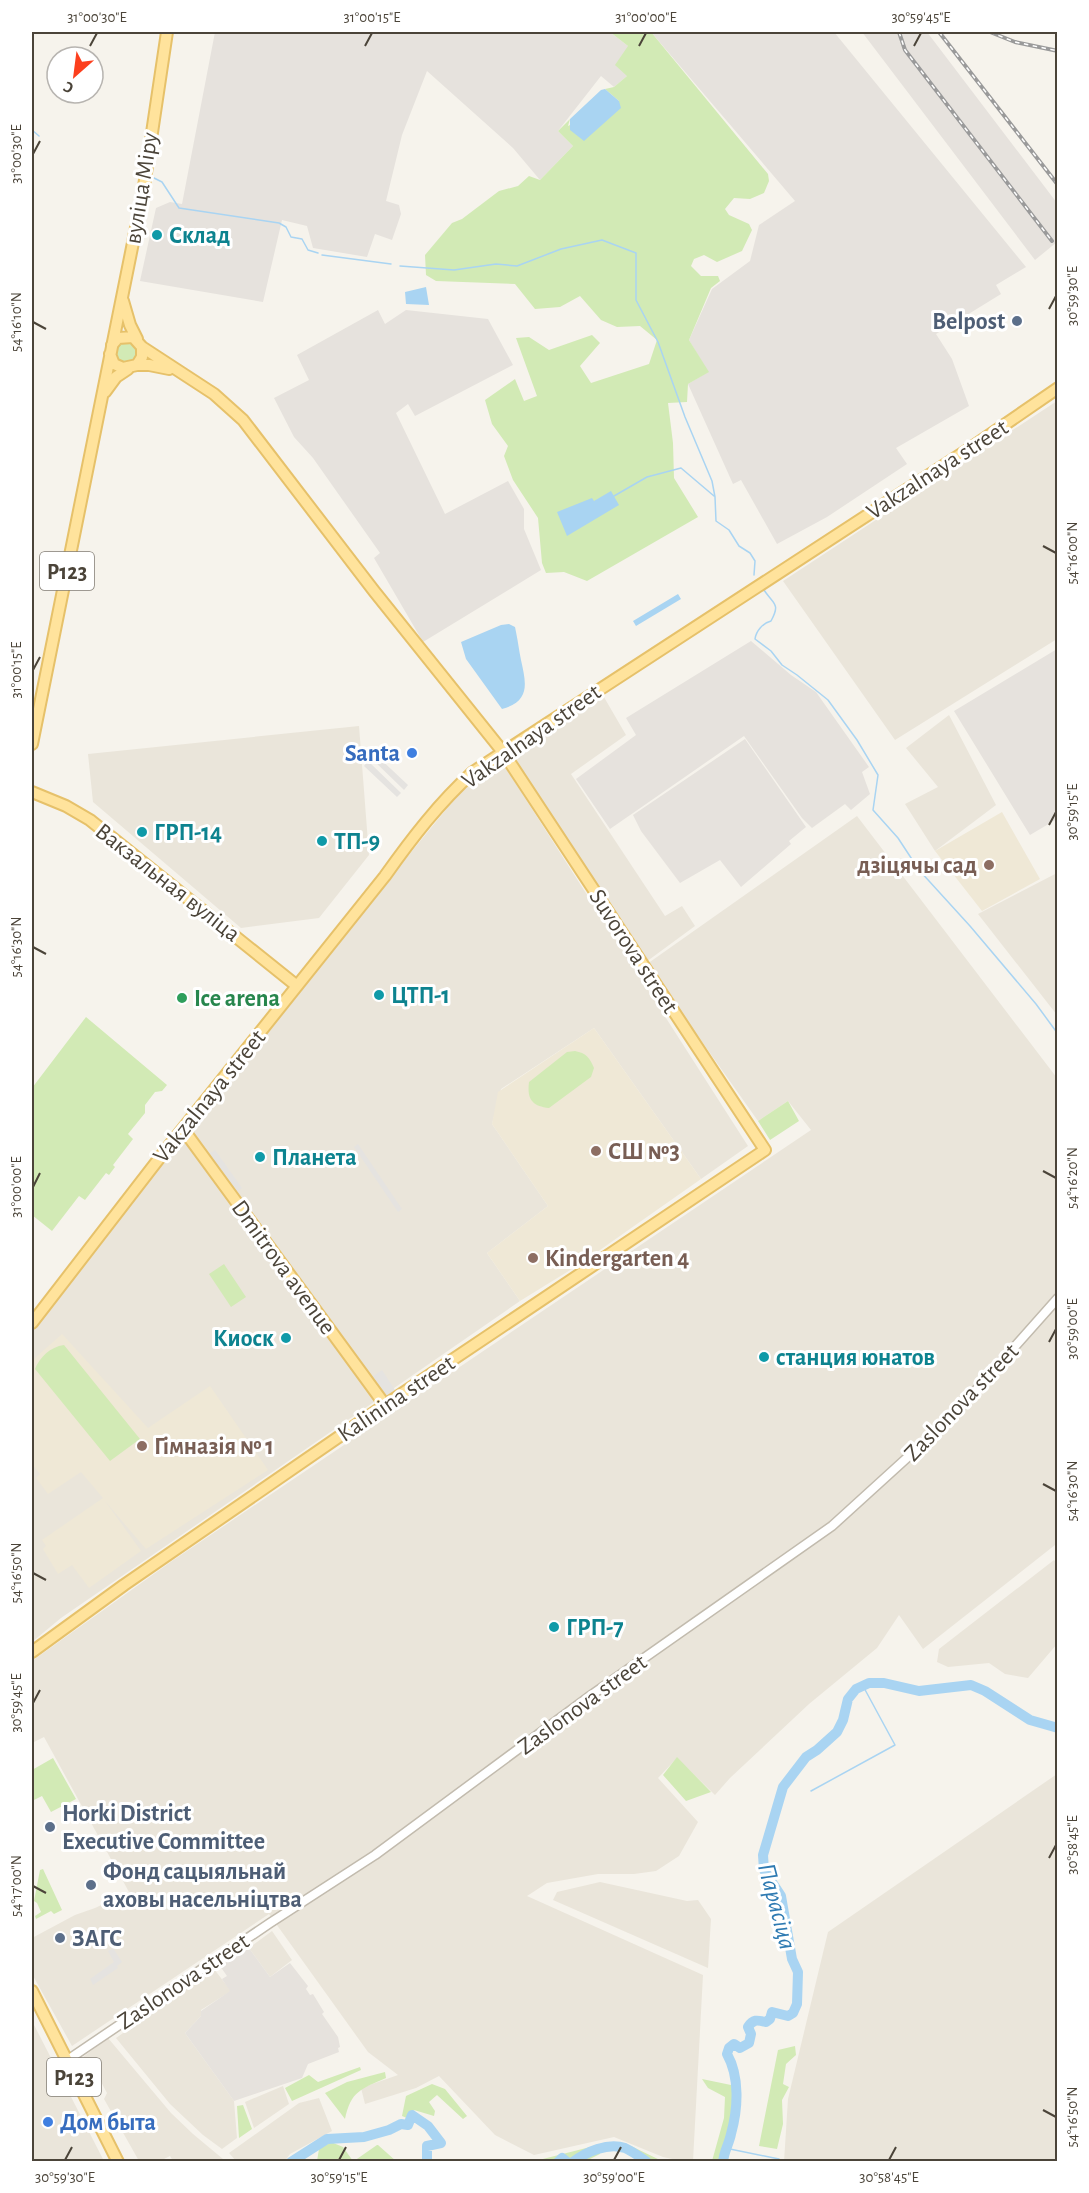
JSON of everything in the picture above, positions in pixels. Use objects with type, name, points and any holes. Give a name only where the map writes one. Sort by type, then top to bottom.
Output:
[{"type":"main road","name":"вуліца Міру","points":[[111,350],[143,193],[167,32]]},
{"type":"main road","points":[[102,397],[116,377],[132,367],[142,357],[140,343],[125,311],[122,295]]},
{"type":"main road","points":[[140,343],[123,336],[114,341],[111,350],[114,363],[132,367],[149,365],[178,371]]},
{"type":"main road","name":"Suvorova street","points":[[140,343],[214,394],[243,420],[374,591],[503,752],[765,1150]]},
{"type":"main road","name":"Р123","points":[[32,744],[111,350]]},
{"type":"main road","name":"Vakzalnaya street","points":[[32,1323],[385,876],[436,808],[473,772],[972,447],[1058,388]]},
{"type":"main road","name":"Вакзальная вуліца","points":[[32,792],[66,806],[90,820],[297,986]]},
{"type":"main road","name":"Dmitrova avenue","points":[[183,1129],[385,1405]]},
{"type":"main road","name":"Kalinina street","points":[[32,1652],[124,1585],[385,1405],[765,1150]]},
{"type":"main road","name":"Р123","points":[[32,1991],[118,2162]]},
{"type":"street","name":"Zaslonova street","points":[[66,2061],[270,1923],[375,1856],[590,1696],[832,1526],[953,1416],[1058,1298]]},
{"type":"shaded area","points":[[215,32],[610,32],[628,46],[627,76],[614,87],[601,76],[558,131],[573,146],[540,180],[513,148],[427,71],[402,135],[386,201],[399,205],[401,214],[392,240],[375,234],[367,257],[313,248],[307,226],[282,220],[263,302],[140,281],[156,208],[170,202],[182,204]]},
{"type":"shaded area","points":[[651,32],[834,32],[1026,267],[996,285],[1001,294],[936,334],[952,359],[969,406],[896,448],[907,464],[827,517],[777,544],[741,480],[733,484],[688,384],[708,372],[689,340],[712,289],[750,261],[759,225],[795,201]]},
{"type":"shaded area","points":[[862,32],[927,32],[1057,203],[1057,242],[1035,260]]},
{"type":"shaded area","points":[[378,310],[385,324],[406,310],[488,319],[513,365],[415,416],[408,404],[396,413],[445,514],[508,481],[524,509],[524,529],[541,570],[423,642],[374,558],[380,553],[313,458],[294,437],[274,398],[309,380],[297,355]]},
{"type":"shaded area","points":[[1057,401],[1057,639],[895,740],[783,581]]},
{"type":"shaded area","points":[[751,641],[791,675],[816,692],[869,767],[862,772],[870,794],[851,810],[845,804],[812,828],[802,818],[744,736],[610,829],[576,779],[636,735],[626,718]]},
{"type":"shaded area","points":[[1057,649],[1057,819],[1030,835],[954,711]]},
{"type":"shaded area","points":[[601,692],[626,735],[571,774],[665,916],[682,906],[695,926],[646,962],[511,753]]},
{"type":"shaded area","points":[[949,715],[996,805],[935,851],[905,804],[938,787],[906,748]]},
{"type":"shaded area","points":[[359,726],[369,855],[319,918],[241,928],[93,802],[88,754]]},
{"type":"shaded area","points":[[745,739],[806,827],[789,841],[791,844],[741,887],[720,860],[680,883],[641,831],[633,815]]},
{"type":"shaded area","points":[[375,754],[408,785],[404,790],[371,758]]},
{"type":"shaded area","points":[[500,759],[748,1146],[701,1179],[594,1028],[501,1089],[492,1124],[548,1206],[487,1253],[520,1301],[61,1618],[32,1642],[32,1323],[122,1205],[462,790]]},
{"type":"shaded area","points":[[368,761],[401,793],[397,797],[364,766]]},
{"type":"shaded area","name":"дзіцячы сад","points":[[1002,812],[1040,879],[982,911],[935,851]]},
{"type":"shaded area","points":[[857,816],[1057,1078],[1057,1548],[1055,1545],[923,1649],[899,1615],[877,1648],[809,1704],[715,1795],[677,1758],[658,1778],[698,1822],[679,1856],[656,1871],[634,1874],[598,1874],[547,1883],[527,1896],[703,1975],[693,2161],[663,2157],[614,2137],[534,2155],[495,2135],[439,2076],[416,2088],[365,2104],[361,2088],[398,2075],[368,2052],[269,1914],[72,2046],[32,1974],[32,1938],[75,1915],[129,1892],[44,1737],[32,1743],[32,1661],[172,1561],[811,1130],[788,1101],[758,1121],[647,964]]},
{"type":"shaded area","points":[[1057,873],[1057,1015],[978,914]]},
{"type":"shaded area","name":"СШ №3","points":[[594,1028],[701,1179],[580,1264],[520,1301],[487,1253],[548,1206],[492,1124],[498,1092]]},
{"type":"shaded area","points":[[358,1144],[402,1209],[398,1212],[354,1147]]},
{"type":"shaded area","points":[[215,1150],[242,1188],[237,1192],[209,1154]]},
{"type":"shaded area","name":"Гімназія № 1","points":[[62,1334],[148,1428],[210,1386],[268,1470],[146,1549],[105,1501],[141,1551],[89,1588],[72,1565],[58,1574],[43,1549],[46,1546],[42,1540],[103,1498],[81,1472],[48,1494],[36,1478],[40,1474],[32,1464],[32,1365],[35,1358]]},
{"type":"shaded area","points":[[382,1370],[395,1390],[385,1397],[371,1378]]},
{"type":"shaded area","points":[[1054,1560],[1058,1565],[1057,1644],[1028,1678],[1005,1674],[989,1663],[948,1667],[937,1662],[939,1649]]},
{"type":"shaded area","points":[[1057,1774],[1057,2161],[784,2162],[788,2099],[828,1932]]},
{"type":"shaded area","points":[[600,1882],[687,1901],[698,1900],[711,1919],[708,1968],[553,1900],[557,1892]]},
{"type":"shaded area","points":[[272,1931],[292,1960],[270,1977],[249,1948]]},
{"type":"shaded area","points":[[113,1948],[122,1962],[117,1966],[118,1968],[93,1985],[90,1979],[114,1962],[108,1951]]},
{"type":"shaded area","points":[[249,1948],[270,1977],[290,1963],[308,1986],[306,1989],[310,1995],[313,1994],[324,2012],[322,2014],[338,2037],[340,2047],[339,2052],[308,2064],[302,2078],[234,2101],[185,2033],[201,2016],[201,2011],[230,1991],[222,1979],[227,1976],[220,1966]]},
{"type":"shaded area","points":[[214,1969],[231,1991],[201,2010],[201,2016],[185,2033],[234,2101],[237,2138],[222,2149],[203,2135],[170,2104],[116,2038]]},
{"type":"shaded area","points":[[32,2021],[104,2161],[32,2161]]},
{"type":"shaded area","points":[[108,2038],[171,2113],[223,2159],[229,2161],[173,2161],[170,2156],[160,2161],[139,2161],[104,2099],[107,2093],[100,2080],[83,2057]]},
{"type":"shaded area","points":[[283,2086],[289,2104],[254,2128],[245,2102]]},
{"type":"shaded area","points":[[319,2098],[332,2131],[290,2154],[285,2161],[236,2161],[229,2153],[299,2103]]},
{"type":"green space","points":[[610,32],[651,32],[768,174],[769,181],[764,193],[750,199],[734,198],[725,209],[729,215],[749,224],[752,230],[742,251],[717,262],[704,255],[694,259],[691,266],[701,276],[718,276],[720,281],[711,288],[689,340],[709,372],[688,384],[687,402],[668,403],[674,478],[698,517],[587,581],[564,572],[546,573],[542,563],[538,518],[513,480],[504,456],[508,446],[492,424],[485,400],[515,379],[524,401],[537,396],[516,338],[529,337],[549,350],[592,335],[600,343],[580,366],[591,383],[649,364],[657,340],[640,326],[617,327],[601,320],[580,296],[560,307],[535,309],[515,284],[436,281],[426,275],[425,255],[452,223],[462,219],[499,191],[518,186],[529,176],[540,180],[573,146],[558,131],[570,119],[568,126],[619,101],[605,89],[614,87],[627,76],[615,65],[628,46]]},
{"type":"green space","points":[[128,339],[138,346],[138,358],[128,365],[116,360],[115,351],[116,346]]},
{"type":"green space","points":[[86,1017],[167,1085],[162,1091],[155,1092],[145,1105],[145,1113],[128,1134],[133,1139],[113,1165],[115,1167],[109,1175],[106,1173],[85,1200],[79,1196],[52,1231],[32,1215],[32,1088]]},
{"type":"green space","points":[[575,1051],[587,1056],[591,1061],[594,1068],[591,1077],[549,1108],[534,1103],[529,1093],[529,1082],[567,1052]]},
{"type":"green space","points":[[788,1101],[799,1121],[770,1140],[758,1121]]},
{"type":"green space","points":[[224,1264],[246,1297],[231,1307],[209,1274]]},
{"type":"green space","points":[[64,1345],[140,1439],[110,1461],[35,1369],[46,1353]]},
{"type":"green space","points":[[677,1757],[711,1792],[686,1801],[663,1775]]},
{"type":"green space","points":[[53,1758],[76,1799],[51,1812],[42,1796],[32,1801],[32,1770]]},
{"type":"green space","points":[[43,1869],[62,1910],[54,1914],[51,1911],[36,1919],[35,1916],[41,1912],[34,1901],[40,1870]]},
{"type":"green space","points":[[795,2046],[796,2055],[786,2064],[783,2084],[789,2087],[782,2100],[783,2124],[777,2149],[759,2146],[778,2050]]},
{"type":"green space","points":[[360,2067],[361,2070],[292,2101],[285,2088],[309,2075],[318,2082]]},
{"type":"green space","points":[[385,2072],[386,2078],[358,2092],[350,2102],[345,2119],[325,2093],[347,2082]]},
{"type":"green space","points":[[702,2079],[731,2085],[735,2102],[720,2161],[712,2161],[724,2118],[725,2097],[708,2088]]},
{"type":"green space","points":[[432,2084],[445,2089],[467,2116],[463,2119],[437,2095],[429,2102],[435,2111],[434,2116],[414,2110],[407,2118],[402,2116],[406,2096]]},
{"type":"green space","points":[[243,2105],[252,2129],[239,2138],[237,2106]]},
{"type":"green space","points":[[331,2142],[343,2147],[353,2161],[317,2161],[319,2149]]},
{"type":"green space","points":[[602,2144],[600,2154],[586,2161],[535,2161]]},
{"type":"green space","points":[[377,2145],[396,2161],[354,2161]]},
{"type":"green space","points":[[631,2146],[662,2161],[639,2161],[627,2154]]},
{"type":"water","points":[[605,89],[619,101],[621,108],[584,141],[570,130],[570,119],[601,90]]},
{"type":"water","points":[[426,287],[429,305],[406,304],[405,292]]},
{"type":"water","points":[[611,491],[619,505],[567,536],[557,512],[592,498],[594,501]]},
{"type":"water","points":[[678,594],[681,599],[636,626],[633,621]]},
{"type":"water","points":[[509,624],[515,627],[525,684],[518,701],[502,709],[466,659],[461,642],[501,625]]},
{"type":"waterway","points":[[32,130],[39,136]]},
{"type":"waterway","points":[[154,178],[162,182],[179,208],[279,223],[286,227],[291,237],[302,239],[308,250],[318,253]]},
{"type":"waterway","points":[[400,266],[454,270],[496,264],[517,266],[561,249],[602,240],[636,253],[636,300],[658,342],[685,417],[712,481],[716,521],[729,530],[739,546],[750,553],[755,561],[754,575]]},
{"type":"waterway","points":[[322,255],[391,264]]},
{"type":"waterway","points":[[614,496],[647,477],[681,468],[714,496]]},
{"type":"waterway","points":[[764,590],[776,607],[771,621],[760,628],[755,639],[771,651],[782,665],[828,700],[857,740],[878,775],[873,810],[898,838],[919,870],[970,926],[1036,1004],[1058,1034]]},
{"type":"waterway","name":"Парасіца","points":[[723,2162],[736,2104],[736,2083],[727,2054],[729,2048],[734,2044],[740,2048],[749,2043],[751,2034],[748,2027],[754,2021],[766,2022],[770,2019],[772,2012],[788,2016],[793,2013],[797,2004],[798,1972],[792,1959],[781,1896],[764,1870],[763,1855],[783,1787],[806,1757],[837,1732],[843,1720],[848,1699],[856,1689],[869,1683],[884,1683],[919,1691],[971,1685],[985,1691],[1030,1720],[1058,1728]]},
{"type":"waterway","points":[[811,1791],[895,1745],[863,1686]]},
{"type":"waterway","points":[[291,2162],[327,2139],[364,2137],[401,2124],[408,2125],[412,2115],[428,2126],[441,2143],[427,2146],[427,2162]]},
{"type":"waterway","points":[[573,2162],[591,2152],[612,2146],[625,2148],[647,2162]]},
{"type":"waterway","points":[[725,2148],[779,2159]]},
{"type":"waterway","points":[[558,2162],[562,2158],[567,2162]]},
{"type":"railway","points":[[899,32],[905,50],[1052,241]]},
{"type":"railway","points":[[939,32],[1058,185]]},
{"type":"railway","points":[[990,32],[1015,42],[1058,51]]},
{"type":"place","name":"Склад","points":[[157,235]]},
{"type":"place","name":"Belpost","points":[[1017,321]]},
{"type":"place","name":"Santa","points":[[412,753]]},
{"type":"place","name":"ГРП-14","points":[[142,832]]},
{"type":"place","name":"ТП-9","points":[[322,841]]},
{"type":"place","name":"дзіцячы сад","points":[[989,865]]},
{"type":"place","name":"ЦТП-1","points":[[379,995]]},
{"type":"place","name":"Ice arena","points":[[182,998]]},
{"type":"place","name":"СШ №3","points":[[596,1151]]},
{"type":"place","name":"Планета","points":[[260,1157]]},
{"type":"place","name":"Kindergarten 4","points":[[533,1258]]},
{"type":"place","name":"Киоск","points":[[286,1338]]},
{"type":"place","name":"станция юнатов","points":[[764,1357]]},
{"type":"place","name":"Гімназія № 1","points":[[142,1446]]},
{"type":"place","name":"ГРП-7","points":[[554,1627]]},
{"type":"place","name":"Horki District Executive Committee","points":[[50,1827]]},
{"type":"place","name":"Фонд сацыяльнай аховы насельніцтва","points":[[91,1885]]},
{"type":"place","name":"ЗАГС","points":[[60,1938]]},
{"type":"place","name":"Дом быта","points":[[48,2122]]}]
